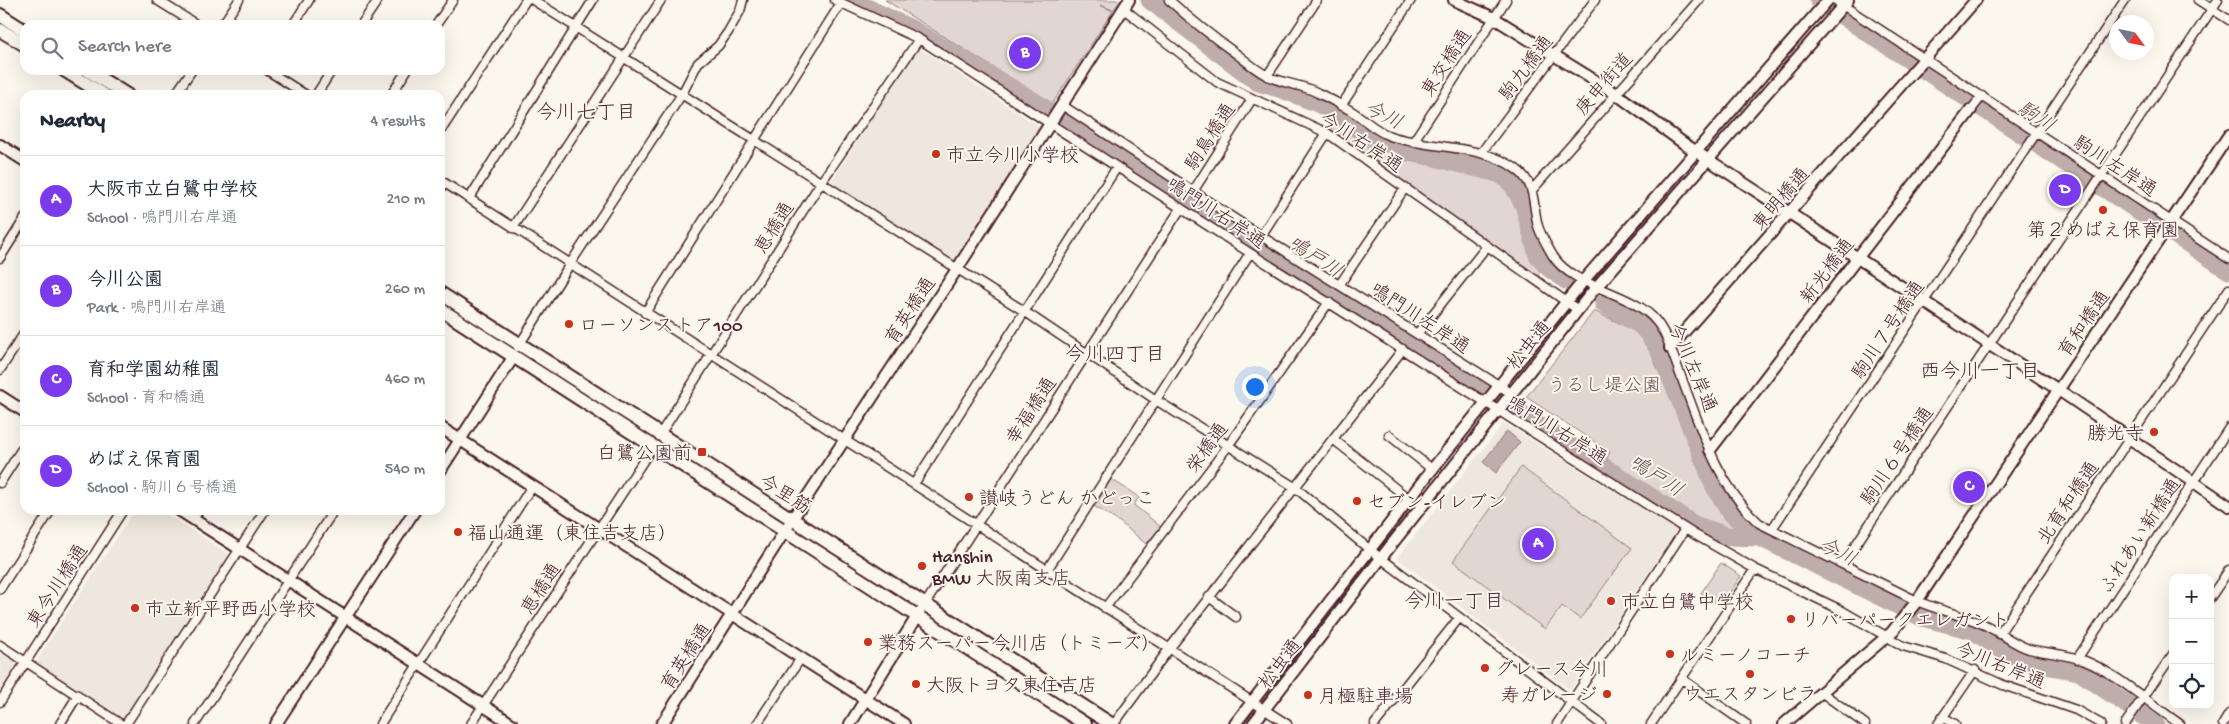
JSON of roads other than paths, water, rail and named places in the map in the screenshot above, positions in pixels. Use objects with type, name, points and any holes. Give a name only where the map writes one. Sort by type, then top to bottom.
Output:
[{"type":"main road","points":[[0,15],[20,28]]},
{"type":"main road","points":[[0,30],[20,42]]},
{"type":"main road","points":[[72,75],[96,90]]},
{"type":"main road","points":[[95,75],[119,90]]},
{"type":"main road","name":"今里筋","points":[[445,297],[520,344],[656,441],[786,530],[1112,724]]},
{"type":"main road","name":"今里筋","points":[[445,312],[656,441],[793,518],[1085,724]]},
{"type":"street","points":[[157,0],[167,3],[189,20]]},
{"type":"street","points":[[225,20],[239,0]]},
{"type":"street","points":[[296,20],[309,0]]},
{"type":"street","points":[[364,20],[378,0]]},
{"type":"street","points":[[439,20],[452,0]]},
{"type":"street","points":[[445,124],[526,0]]},
{"type":"street","points":[[533,0],[820,184],[1024,311],[1156,400],[1296,488],[1370,550],[1600,724]]},
{"type":"street","points":[[469,199],[593,0]]},
{"type":"street","points":[[513,228],[624,59],[660,0]]},
{"type":"street","points":[[445,463],[570,264],[682,94],[698,63],[728,32],[740,11],[743,0]]},
{"type":"street","name":"今川左岸通","points":[[1169,0],[1201,28],[1267,76],[1315,91],[1348,109],[1374,129],[1412,142],[1481,153],[1502,160],[1517,169],[1528,181],[1532,190],[1538,226],[1555,258],[1562,266],[1584,280],[1641,308],[1658,322],[1710,450],[1727,485],[1749,514],[1759,523],[1916,602],[1942,612],[1961,615],[2012,642],[2028,648],[2077,659],[2100,669],[2180,724]]},
{"type":"street","points":[[1267,76],[1317,0]]},
{"type":"street","points":[[1342,106],[1412,0]]},
{"type":"street","points":[[1454,0],[1494,18],[1554,54],[1615,94],[1696,152],[2059,391],[2229,506]]},
{"type":"street","name":"東交橋通","points":[[1412,142],[1506,0]]},
{"type":"street","name":"駒九橋通","points":[[1481,153],[1595,0]]},
{"type":"street","name":"庚申街道","points":[[1532,190],[1699,0]]},
{"type":"street","name":"松虫通","points":[[1235,724],[1409,499],[1584,280],[1828,0]]},
{"type":"street","name":"東明橋通","points":[[1670,348],[1976,0]]},
{"type":"street","points":[[2036,134],[2124,0]]},
{"type":"street","points":[[2198,0],[2229,20]]},
{"type":"street","points":[[2101,176],[2218,0]]},
{"type":"street","points":[[645,313],[754,141],[838,1]]},
{"type":"street","name":"鳴門川右岸通","points":[[838,1],[919,39],[1051,122],[1250,253],[1685,529],[1755,569]]},
{"type":"street","name":"松虫通","points":[[1253,724],[1381,558],[1597,286],[1832,18],[1842,3]]},
{"type":"street","name":"駒川左岸通","points":[[1842,3],[1920,63],[1981,97],[2229,259]]},
{"type":"street","points":[[1060,107],[1127,5]]},
{"type":"street","name":"今川右岸通","points":[[1127,5],[1217,82],[1327,134],[1578,310]]},
{"type":"street","name":"恵橋通","points":[[471,724],[600,528],[820,184],[919,39]]},
{"type":"street","points":[[178,90],[189,75]]},
{"type":"street","points":[[275,75],[298,90]]},
{"type":"street","points":[[319,90],[329,75]]},
{"type":"street","points":[[394,90],[404,75]]},
{"type":"street","points":[[1971,110],[1981,97]]},
{"type":"street","name":"駒鳥橋通","points":[[1194,190],[1252,100]]},
{"type":"street","name":"育英橋通","points":[[662,724],[793,518],[957,269],[1060,107]]},
{"type":"street","name":"鳴門川左岸通","points":[[1060,107],[1194,190],[1261,236],[1511,393]]},
{"type":"street","name":"新光橋通","points":[[1710,450],[1971,110]]},
{"type":"street","points":[[1261,236],[1327,134]]},
{"type":"street","name":"駒川７号橋通","points":[[1772,529],[2036,134]]},
{"type":"street","points":[[2172,222],[2229,135]]},
{"type":"street","points":[[1,149],[20,158]]},
{"type":"street","points":[[914,484],[1117,167]]},
{"type":"street","name":"駒川６号橋通","points":[[1842,564],[2101,176]]},
{"type":"street","points":[[445,183],[711,356],[978,524],[1105,608],[1287,724]]},
{"type":"street","points":[[1340,284],[1405,188]]},
{"type":"street","name":"幸福橋通","points":[[850,724],[921,610],[1181,208]]},
{"type":"street","name":"育和橋通","points":[[1889,635],[1916,602],[2172,222]]},
{"type":"street","points":[[0,258],[20,226]]},
{"type":"street","points":[[1418,334],[1487,246]]},
{"type":"street","points":[[1047,570],[1250,253]]},
{"type":"street","name":"北育和橋通","points":[[2000,634],[2229,289]]},
{"type":"street","name":"栄橋通","points":[[1105,608],[1228,446],[1328,302]]},
{"type":"street","points":[[0,370],[20,340]]},
{"type":"street","points":[[1112,724],[1403,349]]},
{"type":"street","points":[[0,396],[20,409]]},
{"type":"street","name":"ふれあい新橋通","points":[[2077,659],[2229,428]]},
{"type":"street","points":[[445,430],[904,724]]},
{"type":"street","points":[[1389,435],[1433,470]]},
{"type":"street","points":[[1333,439],[1409,499]]},
{"type":"street","points":[[0,483],[20,452]]},
{"type":"street","points":[[380,724],[532,486]]},
{"type":"street","points":[[0,589],[47,515]]},
{"type":"street","name":"東今川橋通","points":[[0,702],[120,515]]},
{"type":"street","points":[[196,515],[240,549],[512,724]]},
{"type":"street","points":[[126,724],[261,515]]},
{"type":"street","points":[[195,724],[331,515]]},
{"type":"street","points":[[276,724],[412,515]]},
{"type":"street","points":[[1558,724],[1685,529]]},
{"type":"street","points":[[1651,724],[1755,569]]},
{"type":"street","name":"今川右岸通","points":[[1755,569],[1839,608],[1916,651],[1946,658],[1975,670],[2003,685],[2076,710],[2101,724]]},
{"type":"street","points":[[2214,592],[2229,570]]},
{"type":"street","points":[[1209,598],[1236,617]]},
{"type":"street","points":[[1375,724],[1459,618]]},
{"type":"street","points":[[1784,724],[1889,635]]},
{"type":"street","points":[[0,645],[121,724]]},
{"type":"street","points":[[757,724],[801,658]]},
{"type":"street","points":[[2125,724],[2169,660]]},
{"type":"street","points":[[1938,724],[1975,670]]},
{"type":"street","points":[[1682,679],[1746,724]]},
{"type":"street","points":[[1821,692],[1865,724]]},
{"type":"street","points":[[60,724],[78,695]]},
{"type":"street","points":[[2223,724],[2229,714]]},
{"type":"street","points":[[1943,717],[1955,724]]},
{"type":"waterway","name":"鳴戸川","points":[[850,0],[909,28],[1033,101],[1694,525],[1727,536],[1760,537]]},
{"type":"waterway","name":"今川","points":[[1150,0],[1258,82],[1320,104],[1376,139],[1406,150],[1502,174],[1514,186],[1524,205],[1538,255],[1547,266],[1566,280]]},
{"type":"waterway","name":"駒川","points":[[1819,0],[2229,270]]},
{"type":"waterway","name":"今川","points":[[1604,304],[1644,327],[1662,354],[1714,485],[1730,512],[1760,537],[1922,617],[1973,630],[1999,648],[2023,661],[2079,671],[2155,724]]},
{"type":"place","name":"今川公園","points":[[1025,53]]},
{"type":"place","name":"市立今川小学校","points":[[936,154]]},
{"type":"place","name":"めばえ保育園","points":[[2065,190]]},
{"type":"place","name":"第２めばえ保育園","points":[[2103,210]]},
{"type":"place","name":"ローソンストア100","points":[[569,324]]},
{"type":"place","name":"勝光寺","points":[[2154,432]]},
{"type":"place","name":"白鷺公園前","points":[[702,452]]},
{"type":"place","name":"育和学園幼稚園","points":[[1969,487]]},
{"type":"place","name":"讃岐うどん かどっこ","points":[[969,497]]},
{"type":"place","name":"セブン-イレブン","points":[[1357,501]]},
{"type":"place","name":"福山通運（東住吉支店）","points":[[458,532]]},
{"type":"place","name":"大阪市立白鷺中学校","points":[[1538,544]]},
{"type":"place","name":"Hanshin BMW 大阪南支店","points":[[922,566]]},
{"type":"place","name":"市立白鷺中学校","points":[[1611,601]]},
{"type":"place","name":"市立新平野西小学校","points":[[135,608]]},
{"type":"place","name":"リバーパークエレガント","points":[[1791,619]]},
{"type":"place","name":"業務スーパー今川店（トミーズ）","points":[[868,642]]},
{"type":"place","name":"ルミーノコーチ","points":[[1670,654]]},
{"type":"place","name":"グレース今川","points":[[1485,668]]},
{"type":"place","name":"ウエスタンビラ","points":[[1750,674]]},
{"type":"place","name":"大阪トヨタ東住吉店","points":[[916,684]]},
{"type":"place","name":"寿ガレージ","points":[[1607,694]]},
{"type":"place","name":"月極駐車場","points":[[1308,695]]},
{"type":"district","name":"今川七丁目","points":[[586,111]]},
{"type":"district","name":"今川四丁目","points":[[1115,353]]},
{"type":"district","name":"西今川一丁目","points":[[1980,370]]},
{"type":"district","name":"今川一丁目","points":[[1454,600]]},
{"type":"park label","name":"うるし堤公園","points":[[1604,384]]}]
